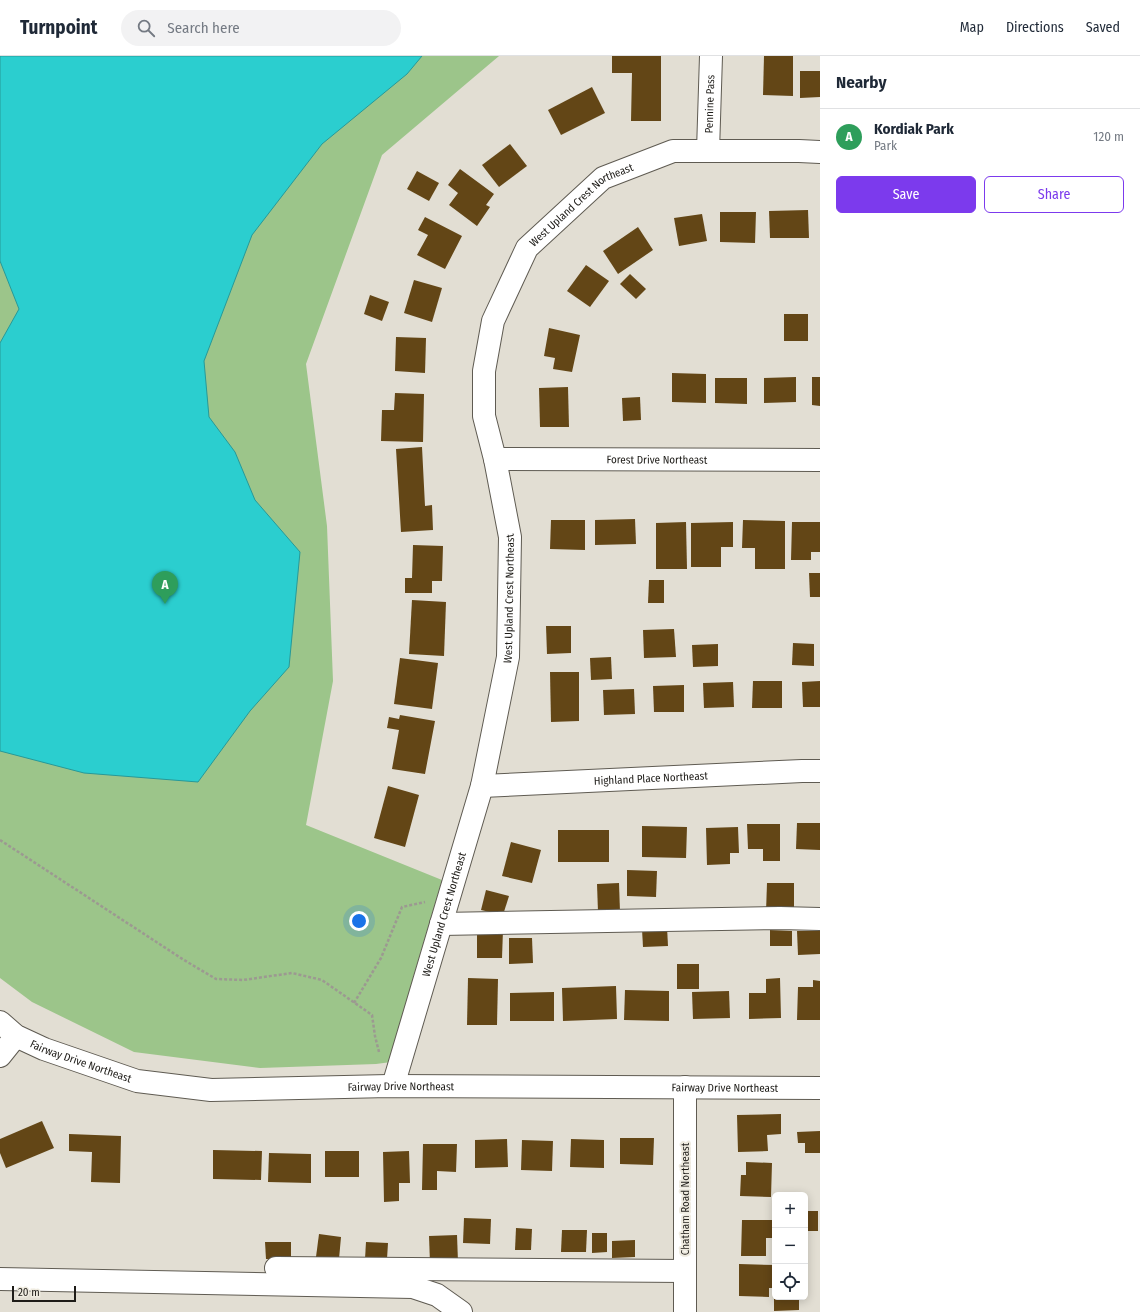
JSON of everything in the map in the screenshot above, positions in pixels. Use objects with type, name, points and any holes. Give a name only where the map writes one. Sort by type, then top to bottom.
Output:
[{"type":"street","name":"Pennine Pass","points":[[708,151],[711,56]]},
{"type":"street","name":"West Upland Crest Northeast","points":[[391,1086],[482,786],[508,657],[510,537],[495,459],[484,416],[484,371],[493,321],[527,248],[603,178],[673,151],[820,152]]},
{"type":"street","name":"Forest Drive Northeast","points":[[495,459],[820,460]]},
{"type":"street","name":"Highland Place Northeast","points":[[482,786],[820,771]]},
{"type":"street","points":[[444,914],[820,919]]},
{"type":"street","points":[[0,1022],[16,1036]]},
{"type":"street","name":"Fairway Drive Northeast","points":[[0,1056],[16,1036],[44,1049],[137,1081],[211,1090],[391,1086],[820,1088]]},
{"type":"street","name":"Chatham Road Northeast","points":[[685,1087],[685,1312]]},
{"type":"street","points":[[276,1268],[685,1271]]},
{"type":"street","points":[[0,1279],[413,1287],[437,1295],[461,1312]]},
{"type":"path","points":[[0,840],[184,960],[216,979],[243,980],[292,973],[322,980],[372,1015],[375,1036],[391,1086]]},
{"type":"path","points":[[354,1003],[381,958],[402,907],[422,901],[444,914]]},
{"type":"green space","points":[[0,56],[499,56],[382,155],[306,364],[327,526],[333,681],[306,825],[442,880],[413,978],[396,1049],[391,1062],[376,1064],[260,1068],[134,1052],[32,1002],[0,978]]},
{"type":"water","points":[[0,56],[422,56],[407,74],[322,144],[252,235],[204,361],[209,417],[235,452],[255,500],[300,552],[289,667],[250,711],[198,782],[84,773],[0,751],[0,343],[19,309],[0,261]]},
{"type":"building","points":[[612,56],[661,56],[661,121],[631,121],[632,73],[612,73]]},
{"type":"building","points":[[764,56],[793,56],[793,96],[763,95]]},
{"type":"building","points":[[800,71],[820,71],[820,97],[800,98]]},
{"type":"building","points":[[592,87],[605,113],[561,135],[548,110]]},
{"type":"building","points":[[510,144],[527,166],[499,187],[482,165]]},
{"type":"building","points":[[460,169],[494,194],[486,205],[490,207],[477,226],[449,205],[458,193],[448,185]]},
{"type":"building","points":[[417,171],[439,183],[429,201],[407,189]]},
{"type":"building","points":[[808,210],[809,238],[770,238],[769,211]]},
{"type":"building","points":[[720,212],[756,212],[755,243],[720,242]]},
{"type":"building","points":[[702,214],[707,241],[679,246],[674,218]]},
{"type":"building","points":[[425,217],[462,236],[445,269],[417,255],[428,235],[418,230]]},
{"type":"building","points":[[638,227],[653,250],[618,274],[603,251]]},
{"type":"building","points":[[586,265],[609,281],[590,307],[567,291]]},
{"type":"building","points":[[630,274],[646,289],[636,299],[620,284]]},
{"type":"building","points":[[414,280],[442,288],[432,322],[404,313]]},
{"type":"building","points":[[370,295],[389,302],[382,321],[364,314]]},
{"type":"building","points":[[784,314],[808,314],[808,341],[784,341]]},
{"type":"building","points":[[549,328],[580,335],[572,372],[553,369],[555,358],[544,356]]},
{"type":"building","points":[[396,337],[426,338],[425,373],[395,371]]},
{"type":"building","points":[[672,373],[706,374],[706,403],[672,402]]},
{"type":"building","points":[[796,377],[796,402],[764,403],[764,378]]},
{"type":"building","points":[[812,377],[820,377],[820,406],[812,405]]},
{"type":"building","points":[[715,378],[747,378],[747,404],[715,403]]},
{"type":"building","points":[[568,387],[569,427],[540,427],[539,388]]},
{"type":"building","points":[[395,393],[424,394],[423,442],[381,441],[382,410],[394,410]]},
{"type":"building","points":[[640,397],[641,420],[623,421],[622,398]]},
{"type":"building","points":[[422,447],[425,506],[432,505],[433,530],[401,532],[396,449]]},
{"type":"building","points":[[635,519],[636,544],[595,545],[595,520]]},
{"type":"building","points":[[551,520],[585,520],[585,550],[550,549]]},
{"type":"building","points":[[743,520],[785,521],[785,569],[755,569],[755,548],[742,548]]},
{"type":"building","points":[[686,522],[687,569],[656,569],[656,523]]},
{"type":"building","points":[[733,522],[733,547],[721,547],[721,567],[691,567],[691,523]]},
{"type":"building","points":[[792,522],[820,522],[820,552],[811,552],[811,560],[791,560]]},
{"type":"building","points":[[413,545],[443,546],[442,581],[432,581],[432,593],[405,593],[405,578],[412,578]]},
{"type":"building","points":[[809,573],[820,573],[820,597],[810,597]]},
{"type":"building","points":[[649,580],[664,580],[664,603],[648,603]]},
{"type":"building","points":[[412,600],[446,602],[444,656],[409,654]]},
{"type":"building","points":[[546,626],[571,626],[571,653],[547,654]]},
{"type":"building","points":[[674,629],[676,657],[644,658],[643,630]]},
{"type":"building","points":[[793,643],[814,644],[814,666],[792,665]]},
{"type":"building","points":[[718,644],[718,666],[693,667],[692,645]]},
{"type":"building","points":[[611,657],[612,679],[591,680],[590,658]]},
{"type":"building","points":[[400,658],[438,663],[432,709],[394,704]]},
{"type":"building","points":[[550,672],[579,672],[579,721],[551,722]]},
{"type":"building","points":[[753,681],[782,681],[782,708],[752,708]]},
{"type":"building","points":[[820,681],[820,707],[803,707],[802,682]]},
{"type":"building","points":[[733,682],[734,707],[704,708],[703,683]]},
{"type":"building","points":[[684,685],[684,712],[654,712],[653,686]]},
{"type":"building","points":[[634,689],[635,714],[604,715],[603,690]]},
{"type":"building","points":[[400,715],[435,721],[425,774],[392,769],[399,730],[387,728],[389,717],[399,719]]},
{"type":"building","points":[[388,786],[419,795],[405,847],[374,838]]},
{"type":"building","points":[[797,823],[820,823],[820,850],[796,849]]},
{"type":"building","points":[[747,824],[780,824],[780,861],[763,861],[763,849],[748,849]]},
{"type":"building","points":[[642,826],[687,827],[686,858],[642,857]]},
{"type":"building","points":[[738,827],[739,853],[730,853],[730,864],[707,865],[706,828]]},
{"type":"building","points":[[558,830],[609,830],[609,862],[558,862]]},
{"type":"building","points":[[511,842],[541,850],[532,883],[502,876]]},
{"type":"building","points":[[627,870],[657,871],[656,897],[627,896]]},
{"type":"building","points":[[619,883],[620,912],[598,912],[597,884]]},
{"type":"building","points":[[767,883],[794,883],[794,913],[766,912]]},
{"type":"building","points":[[486,890],[509,896],[503,915],[481,910]]},
{"type":"building","points":[[667,927],[668,946],[643,947],[642,929]]},
{"type":"building","points":[[477,930],[503,930],[502,958],[477,958]]},
{"type":"building","points":[[770,930],[792,931],[792,946],[770,946]]},
{"type":"building","points":[[797,931],[820,931],[820,954],[798,955]]},
{"type":"building","points":[[509,938],[532,938],[533,963],[509,964]]},
{"type":"building","points":[[677,964],[699,964],[699,989],[677,989]]},
{"type":"building","points":[[468,978],[498,979],[497,1025],[467,1025]]},
{"type":"building","points":[[780,978],[781,1018],[749,1019],[749,993],[766,993],[766,979]]},
{"type":"building","points":[[813,980],[820,981],[820,1020],[797,1020],[798,987],[813,987]]},
{"type":"building","points":[[616,986],[617,1019],[563,1021],[562,988]]},
{"type":"building","points":[[625,990],[669,991],[669,1021],[624,1020]]},
{"type":"building","points":[[729,991],[730,1018],[693,1019],[692,992]]},
{"type":"building","points":[[554,992],[554,1021],[510,1021],[510,993]]},
{"type":"building","points":[[781,1114],[781,1134],[767,1135],[768,1151],[738,1152],[737,1115]]},
{"type":"building","points":[[42,1121],[54,1148],[6,1168],[0,1153],[0,1139]]},
{"type":"building","points":[[820,1131],[820,1153],[805,1153],[805,1143],[798,1143],[797,1132]]},
{"type":"building","points":[[69,1134],[121,1136],[120,1183],[91,1182],[92,1152],[69,1151]]},
{"type":"building","points":[[620,1138],[654,1138],[653,1165],[620,1164]]},
{"type":"building","points":[[507,1139],[508,1167],[475,1168],[475,1140]]},
{"type":"building","points":[[571,1139],[604,1140],[604,1168],[570,1167]]},
{"type":"building","points":[[522,1140],[553,1141],[552,1171],[521,1170]]},
{"type":"building","points":[[423,1144],[457,1144],[456,1172],[437,1171],[437,1190],[422,1190]]},
{"type":"building","points":[[213,1150],[262,1151],[261,1180],[213,1179]]},
{"type":"building","points":[[325,1151],[359,1151],[359,1177],[325,1177]]},
{"type":"building","points":[[409,1151],[410,1183],[399,1183],[399,1201],[384,1202],[383,1152]]},
{"type":"building","points":[[269,1153],[311,1154],[311,1183],[268,1182]]},
{"type":"building","points":[[746,1162],[772,1163],[771,1197],[740,1196],[741,1175],[746,1175]]},
{"type":"building","points":[[808,1211],[818,1211],[818,1231],[808,1231]]},
{"type":"building","points":[[464,1218],[491,1219],[490,1244],[463,1243]]},
{"type":"building","points":[[742,1220],[772,1220],[772,1238],[766,1238],[766,1256],[741,1256]]},
{"type":"building","points":[[516,1228],[532,1229],[531,1250],[515,1250]]},
{"type":"building","points":[[562,1230],[587,1230],[586,1252],[561,1252]]},
{"type":"building","points":[[592,1233],[607,1233],[607,1252],[592,1253]]},
{"type":"building","points":[[319,1234],[341,1237],[339,1259],[316,1257]]},
{"type":"building","points":[[457,1235],[458,1262],[430,1263],[429,1236]]},
{"type":"building","points":[[635,1240],[635,1257],[612,1258],[612,1241]]},
{"type":"building","points":[[265,1242],[291,1242],[291,1259],[266,1259]]},
{"type":"building","points":[[366,1242],[388,1243],[387,1259],[365,1259]]},
{"type":"building","points":[[739,1264],[772,1265],[772,1288],[769,1288],[769,1297],[739,1296]]},
{"type":"building","points":[[774,1300],[799,1300],[799,1310],[774,1311]]},
{"type":"place","name":"Kordiak Park","points":[[165,604]]}]
